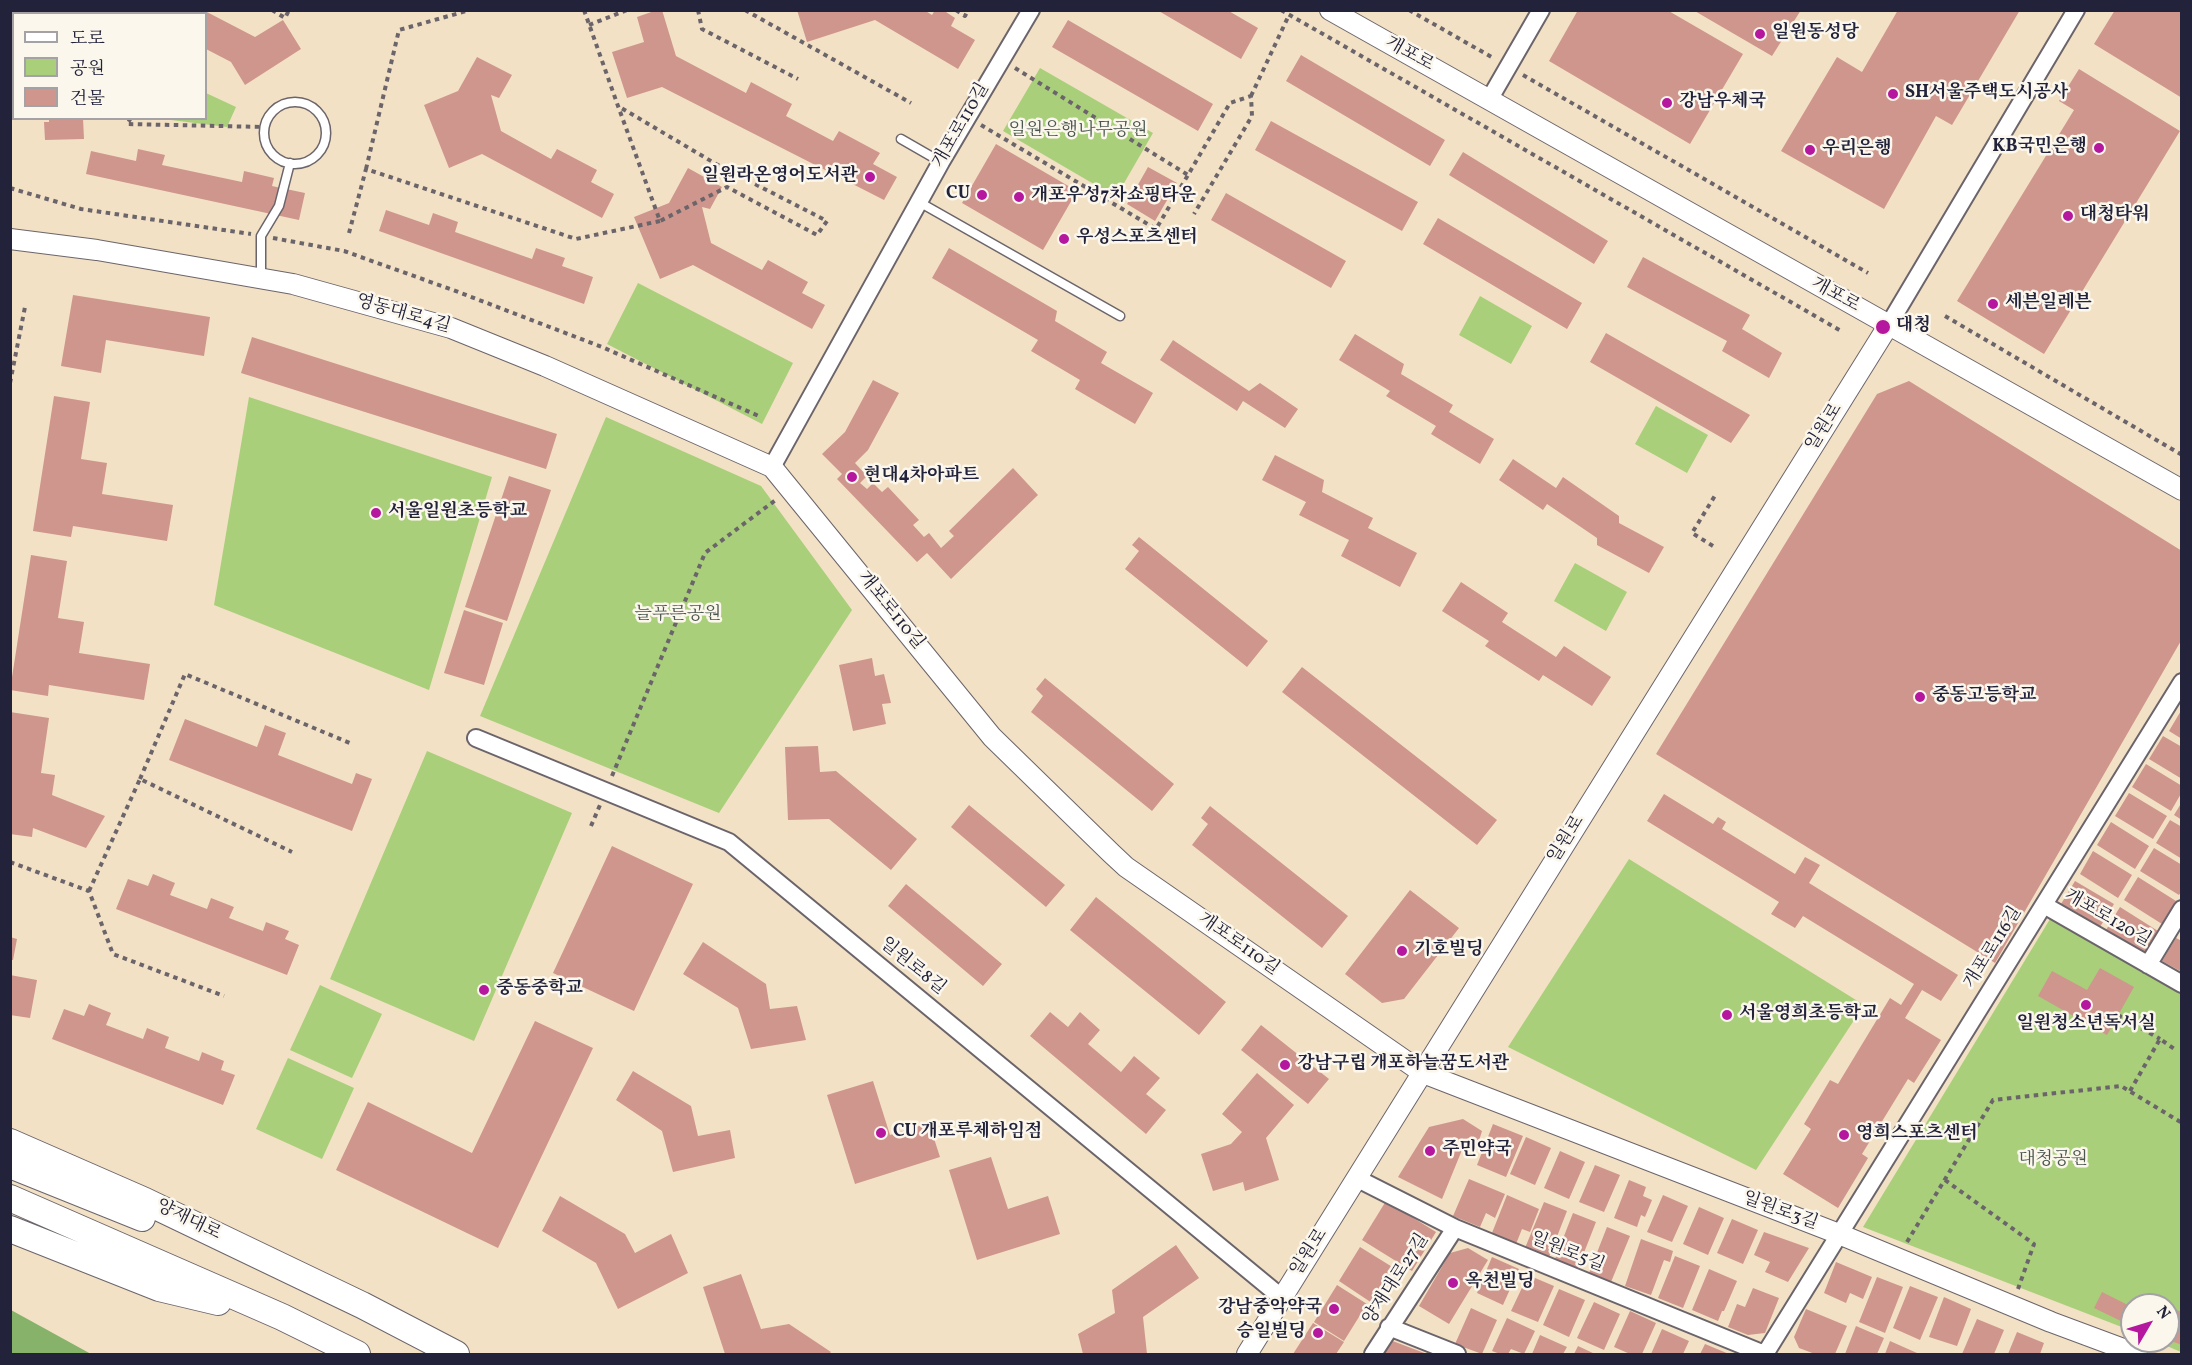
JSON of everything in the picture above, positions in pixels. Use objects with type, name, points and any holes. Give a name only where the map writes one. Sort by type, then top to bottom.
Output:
[{"type":"main road","name":"양재대로","points":[[10,1142],[145,1201],[362,1305],[456,1354]]},
{"type":"main road","name":"양재대로","points":[[10,1165],[362,1305]]},
{"type":"main road","points":[[10,1198],[282,1317],[357,1354]]},
{"type":"main road","points":[[10,1229],[159,1287],[282,1317]]},
{"type":"street","name":"개포로110길","points":[[1030,10],[940,162],[772,467],[992,736],[1111,854],[1126,867],[1423,1073]]},
{"type":"street","name":"개포로","points":[[1330,10],[2181,490]]},
{"type":"street","points":[[1489,100],[1541,10]]},
{"type":"street","points":[[1888,326],[2076,10]]},
{"type":"street","name":"영동대로4길","points":[[10,239],[97,250],[293,284],[451,328],[545,366],[772,467]]},
{"type":"street","name":"일원로","points":[[1247,1354],[1888,326]]},
{"type":"street","name":"개포로116길","points":[[1765,1354],[2181,682]]},
{"type":"street","name":"일원로8길","points":[[476,738],[729,842],[1281,1297]]},
{"type":"street","name":"개포로120길","points":[[2044,905],[2181,984]]},
{"type":"street","points":[[2148,965],[2181,909]]},
{"type":"street","name":"일원로3길","points":[[1423,1073],[1839,1234],[2051,1323],[2103,1349],[2137,1354]]},
{"type":"street","name":"일원로5길","points":[[1358,1179],[1455,1228],[1765,1354]]},
{"type":"street","name":"양재대로27길","points":[[1372,1354],[1455,1228]]},
{"type":"street","points":[[1389,1327],[1457,1354]]},
{"type":"lane","points":[[304,103],[320,115],[325,124],[324,144],[310,159],[301,163],[290,163],[273,154],[265,137],[265,127],[268,117],[275,109],[284,104],[304,103]]},
{"type":"lane","points":[[901,139],[940,162]]},
{"type":"lane","points":[[261,279],[261,236],[279,206],[290,163]]},
{"type":"lane","points":[[919,202],[1120,316]]},
{"type":"path","points":[[273,10],[285,18],[289,10]]},
{"type":"path","points":[[349,233],[399,30],[470,10]]},
{"type":"path","points":[[584,10],[660,220]]},
{"type":"path","points":[[589,25],[627,10]]},
{"type":"path","points":[[698,10],[702,29],[798,79]]},
{"type":"path","points":[[745,10],[911,103]]},
{"type":"path","points":[[956,10],[965,16],[968,10]]},
{"type":"path","points":[[1281,10],[1843,333]]},
{"type":"path","points":[[1409,10],[1868,273]]},
{"type":"path","points":[[1194,214],[1252,116],[1251,96],[1289,15]]},
{"type":"path","points":[[1015,67],[1188,175]]},
{"type":"path","points":[[981,125],[1156,229],[1230,103],[1251,96]]},
{"type":"path","points":[[366,169],[576,239],[660,220],[727,187],[817,235],[827,221],[716,164],[618,106]]},
{"type":"path","points":[[130,120],[128,124],[265,127]]},
{"type":"path","points":[[10,188],[81,210],[261,236],[344,251],[602,347],[761,417]]},
{"type":"path","points":[[10,383],[24,308]]},
{"type":"path","points":[[1945,316],[2181,455]]},
{"type":"path","points":[[591,826],[705,552],[790,489]]},
{"type":"path","points":[[1713,546],[1692,532],[1716,494]]},
{"type":"path","points":[[224,996],[113,954],[89,891],[185,674],[352,744]]},
{"type":"path","points":[[140,779],[292,852]]},
{"type":"path","points":[[10,862],[89,891]]},
{"type":"path","points":[[2118,1014],[2176,1050]]},
{"type":"path","points":[[2130,1091],[2160,1039]]},
{"type":"path","points":[[1902,1251],[1993,1100],[2121,1086],[2181,1122]]},
{"type":"path","points":[[1945,1180],[2034,1244],[2015,1295]]},
{"type":"green space","name":"일원은행나무공원","points":[[1040,68],[1153,133],[1116,197],[1003,131]]},
{"type":"green space","points":[[207,93],[236,107],[227,127],[171,120],[207,120]]},
{"type":"green space","points":[[638,283],[793,363],[762,424],[607,344]]},
{"type":"green space","points":[[1480,296],[1532,326],[1511,364],[1459,335]]},
{"type":"green space","points":[[249,397],[492,477],[429,690],[214,605]]},
{"type":"green space","points":[[1656,406],[1708,435],[1687,473],[1635,444]]},
{"type":"green space","name":"늘푸른공원","points":[[606,417],[761,486],[852,610],[719,813],[480,716]]},
{"type":"green space","points":[[1575,563],[1627,592],[1606,631],[1554,601]]},
{"type":"green space","points":[[427,751],[572,813],[474,1041],[330,979]]},
{"type":"green space","points":[[1629,859],[1864,1005],[1756,1170],[1508,1047]]},
{"type":"green space","name":"대청공원","points":[[2050,919],[2181,994],[2181,1352],[2180,1293],[2120,1293],[2120,1326],[1863,1227]]},
{"type":"green space","points":[[320,985],[382,1014],[352,1078],[290,1050]]},
{"type":"green space","points":[[288,1058],[354,1088],[322,1159],[256,1129]]},
{"type":"green space","points":[[11,1310],[91,1354],[11,1354]]},
{"type":"building","points":[[97,10],[127,10],[126,12],[96,12]]},
{"type":"building","points":[[129,10],[203,10],[207,12],[132,12]]},
{"type":"building","points":[[662,10],[676,56],[746,93],[751,82],[792,104],[786,116],[833,141],[839,131],[880,153],[873,164],[897,177],[884,200],[662,87],[627,98],[612,52],[644,42],[637,17]]},
{"type":"building","points":[[797,10],[924,10],[932,15],[935,10],[943,10],[955,18],[951,26],[975,40],[958,69],[875,20],[807,42]]},
{"type":"building","points":[[1157,10],[1227,10],[1258,28],[1241,59]]},
{"type":"building","name":"강남우체국","points":[[1578,10],[1667,10],[1743,54],[1690,144],[1549,61]]},
{"type":"building","name":"일원동성당","points":[[1693,10],[1801,10],[1772,56]]},
{"type":"building","name":"SH서울주택도시공사","points":[[1898,10],[2020,10],[1952,125],[1936,116],[1884,209],[1781,151],[1837,57],[1862,72]]},
{"type":"building","points":[[2115,10],[2182,10],[2182,98],[2094,44]]},
{"type":"building","points":[[207,12],[255,37],[283,20],[301,49],[245,85],[231,62],[207,50]]},
{"type":"building","points":[[1068,20],[1213,104],[1198,131],[1052,47]]},
{"type":"building","points":[[1301,55],[1445,140],[1430,166],[1286,81]]},
{"type":"building","points":[[477,57],[512,75],[499,98],[491,95],[501,131],[551,159],[557,149],[597,170],[591,182],[614,194],[602,218],[482,154],[449,168],[424,105],[458,91]]},
{"type":"building","name":"대청타워","points":[[2079,69],[2180,131],[2044,354],[1957,301],[2074,110],[2059,101]]},
{"type":"building","points":[[49,120],[83,120],[84,139],[45,140],[44,122],[49,122]]},
{"type":"building","points":[[1271,121],[1418,202],[1402,231],[1255,150]]},
{"type":"building","name":"개포우성7차쇼핑타운","points":[[996,144],[1077,191],[1043,250],[962,203]]},
{"type":"building","points":[[138,149],[165,155],[162,165],[242,182],[244,171],[274,178],[272,186],[305,193],[299,220],[86,174],[91,151],[136,161]]},
{"type":"building","points":[[1463,152],[1608,241],[1594,264],[1449,175]]},
{"type":"building","points":[[1148,167],[1177,183],[1155,221],[1127,204]]},
{"type":"building","points":[[688,168],[722,187],[710,209],[702,207],[711,243],[762,270],[768,260],[808,282],[802,293],[825,305],[812,329],[693,265],[660,279],[634,217],[669,203]]},
{"type":"building","points":[[1226,193],[1346,261],[1331,288],[1211,220]]},
{"type":"building","points":[[386,210],[429,225],[433,213],[458,222],[455,232],[532,259],[536,248],[565,258],[562,266],[593,277],[584,304],[379,231]]},
{"type":"building","points":[[1438,218],[1582,303],[1567,329],[1423,244]]},
{"type":"building","points":[[949,248],[1057,311],[1055,321],[1107,352],[1101,363],[1153,393],[1135,424],[1075,389],[1080,380],[1031,351],[1038,340],[932,278]]},
{"type":"building","points":[[1643,257],[1750,315],[1742,329],[1782,353],[1769,378],[1722,351],[1727,341],[1627,287]]},
{"type":"building","points":[[73,295],[210,317],[204,356],[106,340],[101,373],[61,366]]},
{"type":"building","points":[[1606,333],[1750,415],[1731,443],[1590,362]]},
{"type":"building","points":[[1355,334],[1404,364],[1401,374],[1453,405],[1449,412],[1494,439],[1480,464],[1431,434],[1436,426],[1386,396],[1390,391],[1339,360]]},
{"type":"building","points":[[252,337],[557,434],[546,469],[241,373]]},
{"type":"building","points":[[1173,340],[1249,391],[1260,383],[1298,409],[1285,428],[1243,401],[1237,411],[1160,360]]},
{"type":"building","name":"현대4차아파트","points":[[873,380],[899,393],[868,450],[855,463],[867,476],[860,483],[867,489],[873,483],[882,492],[888,487],[919,520],[913,525],[924,537],[929,533],[941,548],[954,536],[949,531],[1013,468],[1038,495],[951,579],[927,553],[917,562],[837,479],[842,474],[822,454],[845,432]]},
{"type":"building","name":"중동고등학교","points":[[1909,381],[2182,551],[2182,639],[1995,963],[1656,754],[1877,394]]},
{"type":"building","points":[[54,396],[90,402],[81,459],[107,463],[102,494],[173,505],[167,541],[73,526],[71,537],[33,531]]},
{"type":"building","points":[[1275,455],[1324,480],[1322,492],[1373,518],[1368,528],[1417,553],[1400,587],[1341,556],[1349,540],[1299,515],[1306,502],[1262,480]]},
{"type":"building","points":[[1513,459],[1556,488],[1563,477],[1619,516],[1619,523],[1664,547],[1649,573],[1597,545],[1597,538],[1547,504],[1543,510],[1499,480]]},
{"type":"building","points":[[509,476],[551,490],[507,621],[465,607]]},
{"type":"building","points":[[1139,537],[1268,641],[1247,667],[1125,569],[1139,551],[1132,545]]},
{"type":"building","points":[[31,555],[67,561],[58,618],[84,622],[79,653],[150,664],[144,700],[49,685],[48,696],[10,690]]},
{"type":"building","points":[[1461,582],[1508,613],[1502,622],[1556,657],[1564,646],[1611,677],[1592,706],[1543,675],[1539,681],[1485,646],[1489,641],[1442,611]]},
{"type":"building","points":[[464,610],[503,623],[484,685],[444,673]]},
{"type":"building","points":[[872,658],[875,676],[884,674],[891,703],[882,704],[886,724],[853,731],[839,665]]},
{"type":"building","points":[[1302,667],[1497,820],[1477,845],[1282,692]]},
{"type":"building","points":[[1045,678],[1174,784],[1152,811],[1031,712],[1043,696],[1036,689]]},
{"type":"building","points":[[2182,709],[2182,739],[2169,731]]},
{"type":"building","points":[[10,712],[49,718],[41,773],[55,775],[52,795],[105,816],[86,848],[33,828],[32,837],[10,834]]},
{"type":"building","points":[[185,719],[257,747],[265,725],[286,733],[278,755],[352,784],[356,773],[372,779],[352,831],[169,760]]},
{"type":"building","points":[[2163,736],[2182,747],[2182,779],[2149,759]]},
{"type":"building","points":[[818,746],[820,772],[836,771],[917,839],[891,870],[829,819],[788,820],[785,747]]},
{"type":"building","points":[[2146,764],[2182,786],[2182,792],[2171,811],[2132,787]]},
{"type":"building","points":[[2129,793],[2167,816],[2153,839],[2115,816]]},
{"type":"building","points":[[1664,794],[1713,824],[1718,817],[1726,822],[1722,829],[1795,874],[1805,857],[1820,865],[1809,883],[1958,975],[1941,1001],[1922,990],[1905,1018],[1941,1040],[1914,1083],[1908,1079],[1862,1154],[1868,1158],[1838,1208],[1783,1174],[1811,1129],[1804,1124],[1830,1080],[1838,1084],[1890,998],[1901,1005],[1914,984],[1803,916],[1795,928],[1771,914],[1779,902],[1647,821]]},
{"type":"building","points":[[2182,802],[2182,820],[2174,815]]},
{"type":"building","points":[[969,805],[1065,885],[1046,907],[951,827]]},
{"type":"building","points":[[1210,806],[1348,916],[1322,948],[1192,845],[1208,824],[1201,818]]},
{"type":"building","points":[[2170,820],[2182,827],[2182,859],[2156,843]]},
{"type":"building","points":[[2111,822],[2149,846],[2135,869],[2097,845]]},
{"type":"building","points":[[612,846],[693,884],[634,1011],[553,973]]},
{"type":"building","points":[[2154,848],[2182,865],[2182,890],[2179,895],[2140,871]]},
{"type":"building","points":[[2093,851],[2132,875],[2118,898],[2080,874]]},
{"type":"building","points":[[153,874],[175,883],[170,895],[207,909],[211,898],[234,907],[229,918],[263,931],[266,922],[289,931],[285,939],[299,945],[287,975],[116,909],[128,879],[148,886]]},
{"type":"building","points":[[2138,877],[2176,901],[2162,924],[2124,900]]},
{"type":"building","points":[[2075,881],[2114,904],[2100,927],[2061,904]]},
{"type":"building","points":[[906,884],[1002,964],[983,986],[888,906]]},
{"type":"building","name":"기호빌딩","points":[[1410,890],[1459,928],[1404,999],[1382,1003],[1345,974]]},
{"type":"building","points":[[1096,897],[1226,1002],[1199,1035],[1070,930]]},
{"type":"building","points":[[2120,907],[2158,931],[2145,954],[2106,930]]},
{"type":"building","points":[[10,937],[17,939],[13,960],[10,960]]},
{"type":"building","points":[[2176,938],[2182,941],[2182,972],[2162,961]]},
{"type":"building","points":[[703,942],[766,984],[770,1009],[797,1006],[806,1040],[751,1049],[738,1008],[683,974]]},
{"type":"building","points":[[2100,968],[2134,987],[2107,1035],[2038,996],[2052,971],[2087,990]]},
{"type":"building","points":[[10,975],[37,980],[30,1018],[10,1015]]},
{"type":"building","points":[[89,1004],[111,1013],[106,1025],[143,1039],[147,1028],[169,1037],[165,1048],[199,1061],[202,1052],[224,1061],[221,1070],[235,1075],[223,1105],[52,1039],[64,1009],[84,1016]]},
{"type":"building","points":[[1050,1012],[1068,1027],[1080,1012],[1100,1030],[1088,1044],[1121,1072],[1134,1056],[1160,1078],[1146,1094],[1166,1110],[1146,1134],[1030,1036]]},
{"type":"building","points":[[535,1021],[593,1048],[498,1248],[336,1170],[368,1102],[472,1153]]},
{"type":"building","name":"강남구립 개포하늘꿈도서관","points":[[1261,1025],[1329,1079],[1308,1104],[1241,1050]]},
{"type":"building","points":[[633,1071],[691,1106],[698,1136],[730,1130],[735,1158],[673,1172],[662,1131],[616,1100]]},
{"type":"building","points":[[1257,1073],[1294,1105],[1266,1138],[1279,1180],[1245,1191],[1243,1182],[1213,1191],[1201,1154],[1231,1144],[1242,1132],[1222,1114]]},
{"type":"building","points":[[873,1081],[890,1135],[929,1123],[940,1157],[855,1184],[827,1095]]},
{"type":"building","points":[[1463,1119],[1482,1131],[1474,1157],[1462,1150],[1442,1199],[1398,1177],[1429,1127]]},
{"type":"building","points":[[1493,1124],[1523,1136],[1506,1177],[1477,1165]]},
{"type":"building","points":[[1526,1137],[1551,1148],[1535,1185],[1510,1174]]},
{"type":"building","points":[[1560,1151],[1585,1162],[1569,1199],[1544,1188]]},
{"type":"building","points":[[991,1157],[1008,1209],[1048,1196],[1060,1234],[977,1260],[949,1170]]},
{"type":"building","points":[[1595,1165],[1620,1175],[1604,1212],[1579,1202]]},
{"type":"building","points":[[1469,1179],[1505,1194],[1495,1218],[1486,1213],[1480,1227],[1453,1216]]},
{"type":"building","points":[[1629,1180],[1646,1187],[1643,1196],[1652,1200],[1645,1217],[1641,1215],[1637,1227],[1614,1218]]},
{"type":"building","points":[[1507,1195],[1539,1209],[1530,1232],[1522,1229],[1516,1244],[1492,1233]]},
{"type":"building","points":[[1663,1195],[1688,1206],[1672,1242],[1647,1232]]},
{"type":"building","points":[[560,1196],[625,1234],[635,1253],[671,1234],[688,1273],[618,1309],[596,1263],[542,1231]]},
{"type":"building","points":[[1386,1201],[1436,1232],[1412,1271],[1362,1240]]},
{"type":"building","points":[[1544,1202],[1567,1211],[1549,1257],[1525,1248]]},
{"type":"building","points":[[1699,1207],[1724,1218],[1708,1255],[1683,1244]]},
{"type":"building","points":[[1573,1213],[1596,1222],[1578,1268],[1555,1259]]},
{"type":"building","points":[[1732,1219],[1758,1230],[1743,1264],[1717,1253]]},
{"type":"building","points":[[1607,1227],[1630,1236],[1611,1282],[1589,1273]]},
{"type":"building","points":[[1764,1232],[1809,1248],[1788,1282],[1765,1272],[1770,1262],[1754,1255]]},
{"type":"building","points":[[1641,1239],[1673,1251],[1670,1262],[1664,1260],[1651,1295],[1625,1286]]},
{"type":"building","points":[[1176,1245],[1199,1278],[1143,1317],[1147,1354],[1083,1354],[1078,1334],[1115,1313],[1112,1290]]},
{"type":"building","points":[[1360,1247],[1394,1268],[1372,1303],[1339,1281]]},
{"type":"building","name":"옥천빌딩","points":[[1468,1248],[1488,1260],[1449,1324],[1419,1306],[1450,1253]]},
{"type":"building","points":[[1675,1256],[1700,1266],[1683,1308],[1658,1298]]},
{"type":"building","points":[[1492,1257],[1519,1269],[1503,1305],[1477,1293]]},
{"type":"building","points":[[1836,1262],[1872,1277],[1863,1299],[1850,1293],[1846,1303],[1824,1293]]},
{"type":"building","points":[[1709,1269],[1737,1281],[1718,1321],[1692,1310]]},
{"type":"building","points":[[741,1274],[761,1329],[789,1324],[831,1352],[829,1354],[725,1354],[703,1287]]},
{"type":"building","points":[[1528,1275],[1554,1286],[1538,1322],[1511,1311]]},
{"type":"building","points":[[1877,1277],[1903,1287],[1885,1333],[1859,1322]]},
{"type":"building","points":[[1337,1285],[1367,1304],[1344,1341],[1314,1322]]},
{"type":"building","points":[[1910,1286],[1938,1297],[1920,1340],[1893,1328]]},
{"type":"building","points":[[1753,1288],[1779,1298],[1765,1333],[1748,1335],[1728,1327],[1737,1304],[1745,1307]]},
{"type":"building","points":[[1559,1289],[1585,1300],[1569,1337],[1543,1325]]},
{"type":"building","points":[[2102,1292],[2120,1301],[2120,1321],[2094,1308]]},
{"type":"building","points":[[1944,1297],[1971,1309],[1957,1346],[1929,1337]]},
{"type":"building","points":[[1594,1302],[1620,1314],[1604,1350],[1577,1338]]},
{"type":"building","points":[[1471,1308],[1497,1320],[1482,1354],[1455,1344]]},
{"type":"building","points":[[1806,1309],[1847,1326],[1835,1354],[1815,1354],[1799,1348],[1794,1337]]},
{"type":"building","points":[[1630,1311],[1656,1323],[1642,1354],[1630,1354],[1614,1347]]},
{"type":"building","points":[[2180,1311],[2182,1312],[2182,1345],[2180,1344]]},
{"type":"building","points":[[1507,1318],[1535,1331],[1524,1354],[1511,1349],[1508,1354],[1492,1351]]},
{"type":"building","points":[[1977,1319],[2004,1330],[1994,1354],[1962,1354]]},
{"type":"building","name":"승일빌딩","points":[[1313,1323],[1344,1342],[1336,1354],[1293,1354]]},
{"type":"building","points":[[1856,1326],[1884,1338],[1877,1354],[1845,1354]]},
{"type":"building","points":[[1662,1329],[1689,1341],[1683,1354],[1651,1354]]},
{"type":"building","points":[[2017,1332],[2044,1343],[2040,1354],[2008,1354]]},
{"type":"building","points":[[1540,1335],[1567,1347],[1563,1354],[1532,1354]]},
{"type":"building","points":[[1390,1340],[1427,1354],[1381,1354]]},
{"type":"building","points":[[1890,1341],[1917,1353],[1917,1354],[1885,1354]]},
{"type":"building","points":[[1705,1344],[1729,1354],[1700,1354]]},
{"type":"building","points":[[1578,1346],[1595,1354],[1574,1354]]},
{"type":"place","name":"일원동성당","points":[[1760,34]]},
{"type":"place","name":"SH서울주택도시공사","points":[[1893,94]]},
{"type":"place","name":"강남우체국","points":[[1667,103]]},
{"type":"place","name":"KB국민은행","points":[[2099,148]]},
{"type":"place","name":"우리은행","points":[[1810,150]]},
{"type":"place","name":"일원라온영어도서관","points":[[870,177]]},
{"type":"place","name":"CU","points":[[982,195]]},
{"type":"place","name":"개포우성7차쇼핑타운","points":[[1019,197]]},
{"type":"place","name":"대청타워","points":[[2068,216]]},
{"type":"place","name":"우성스포츠센터","points":[[1064,239]]},
{"type":"place","name":"세븐일레븐","points":[[1993,304]]},
{"type":"place","name":"대청","points":[[1883,327]]},
{"type":"place","name":"현대4차아파트","points":[[852,477]]},
{"type":"place","name":"서울일원초등학교","points":[[376,513]]},
{"type":"place","name":"중동고등학교","points":[[1920,697]]},
{"type":"place","name":"기호빌딩","points":[[1402,951]]},
{"type":"place","name":"중동중학교","points":[[484,990]]},
{"type":"place","name":"일원청소년독서실","points":[[2086,1005]]},
{"type":"place","name":"서울영희초등학교","points":[[1727,1015]]},
{"type":"place","name":"강남구립 개포하늘꿈도서관","points":[[1285,1065]]},
{"type":"place","name":"CU 개포루체하임점","points":[[881,1133]]},
{"type":"place","name":"영희스포츠센터","points":[[1844,1135]]},
{"type":"place","name":"주민약국","points":[[1430,1151]]},
{"type":"place","name":"옥천빌딩","points":[[1453,1283]]},
{"type":"place","name":"강남중악약국","points":[[1334,1309]]},
{"type":"place","name":"승일빌딩","points":[[1318,1333]]}]
